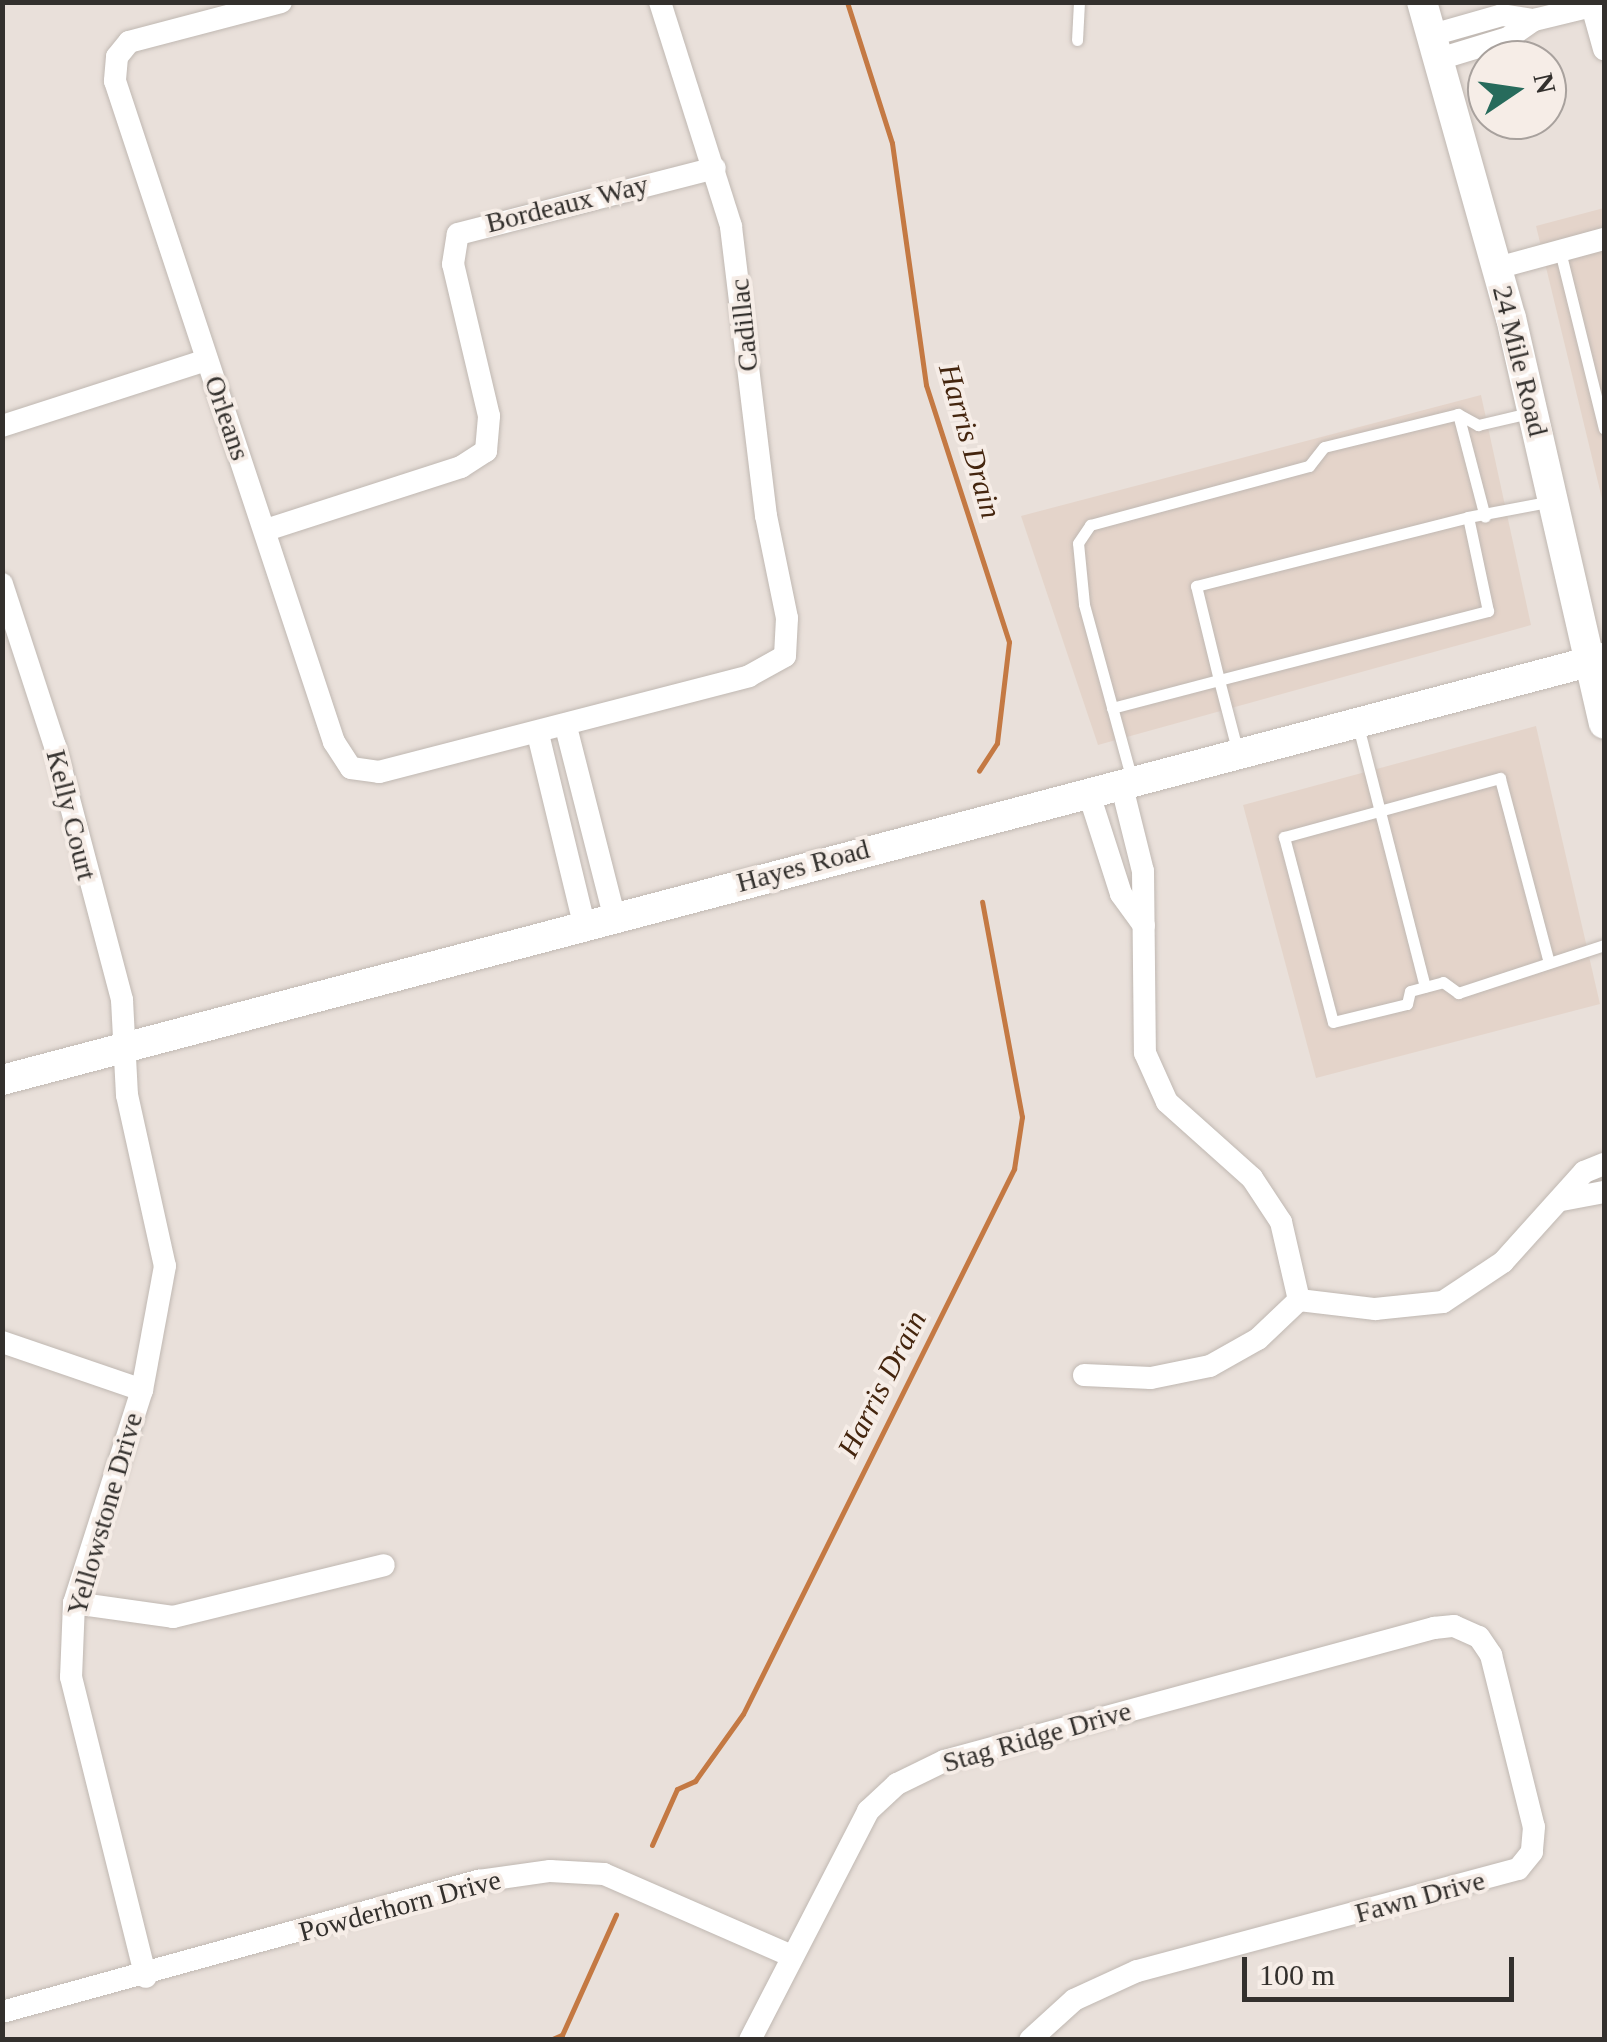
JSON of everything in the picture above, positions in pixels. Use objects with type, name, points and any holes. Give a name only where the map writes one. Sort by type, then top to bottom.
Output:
[{"type":"street","name":"Orleans","points":[[281,2],[142,36],[117,57],[119,98],[334,742],[344,763],[358,770],[394,770],[538,734]]},
{"type":"street","name":"Cadillac","points":[[566,727],[749,676],[785,656],[787,618],[766,516],[738,268],[715,168],[660,2]]},
{"type":"street","name":"24 Mile Road","points":[[1422,2],[1497,268],[1598,659],[1604,723]]},
{"type":"street","points":[[1436,47],[1502,15],[1534,20],[1598,4],[1604,49]]},
{"type":"street","name":"Bordeaux Way","points":[[266,530],[462,467],[486,451],[489,416],[453,264],[458,234],[715,168]]},
{"type":"street","points":[[1497,268],[1604,240]]},
{"type":"street","points":[[2,426],[206,360]]},
{"type":"street","name":"Kelly Court","points":[[2,584],[55,746],[122,1000],[124,1049]]},
{"type":"street","name":"Hayes Road","points":[[2,1080],[1598,659]]},
{"type":"street","points":[[584,924],[538,734],[566,727],[614,916]]},
{"type":"street","points":[[1126,781],[1142,872],[1145,1053],[1168,1102],[1252,1178],[1281,1222],[1299,1300]]},
{"type":"street","points":[[1088,791],[1121,894],[1144,926]]},
{"type":"street","name":"Yellowstone Drive","points":[[124,1049],[127,1096],[166,1266],[142,1390],[74,1602],[71,1677],[146,1977]]},
{"type":"street","points":[[1299,1300],[1374,1309],[1442,1302],[1503,1262],[1584,1172],[1604,1164]]},
{"type":"street","points":[[1562,1200],[1604,1192]]},
{"type":"street","points":[[1084,1375],[1150,1378],[1210,1366],[1258,1339],[1299,1300]]},
{"type":"street","points":[[2,1342],[142,1390]]},
{"type":"street","points":[[74,1602],[173,1617],[384,1565]]},
{"type":"street","name":"Stag Ridge Drive","points":[[750,2040],[789,1955],[868,1811],[897,1784],[944,1761],[1434,1628],[1467,1630]]},
{"type":"street","name":"Fawn Drive","points":[[1030,2040],[1074,2000],[1137,1971],[1518,1868],[1532,1852],[1534,1827],[1491,1655],[1467,1630]]},
{"type":"street","name":"Powderhorn Drive","points":[[2,2012],[146,1977],[479,1881],[550,1871],[604,1874],[789,1955]]},
{"type":"lane","points":[[1077,40],[1078,2]]},
{"type":"lane","points":[[1560,252],[1604,429]]},
{"type":"lane","points":[[1126,781],[1112,708],[1084,604],[1078,543],[1090,525],[1309,466],[1324,446],[1458,414],[1478,426],[1533,412]]},
{"type":"lane","points":[[1458,414],[1485,517]]},
{"type":"lane","points":[[1238,754],[1196,586],[1468,517],[1485,517],[1555,500]]},
{"type":"lane","points":[[1112,708],[1488,611],[1468,517]]},
{"type":"lane","points":[[1357,722],[1425,987]]},
{"type":"lane","points":[[1548,959],[1500,778],[1284,837],[1333,1022],[1407,1004],[1410,991],[1442,982],[1458,992],[1548,959],[1604,945]]},
{"type":"shaded area","points":[[1604,208],[1604,507],[1536,226]]},
{"type":"shaded area","points":[[1481,395],[1531,625],[1098,745],[1021,516]]},
{"type":"shaded area","points":[[1536,726],[1600,1004],[1316,1078],[1243,805]]},
{"type":"waterway","name":"Harris Drain","points":[[847,2],[892,143],[926,385],[1009,642],[997,743],[979,771]]},
{"type":"waterway","name":"Harris Drain","points":[[652,1845],[677,1789],[695,1781],[743,1714],[1014,1169],[1022,1117],[982,902]]},
{"type":"waterway","name":"Harris Drain","points":[[550,2040],[562,2035],[616,1915]]}]
